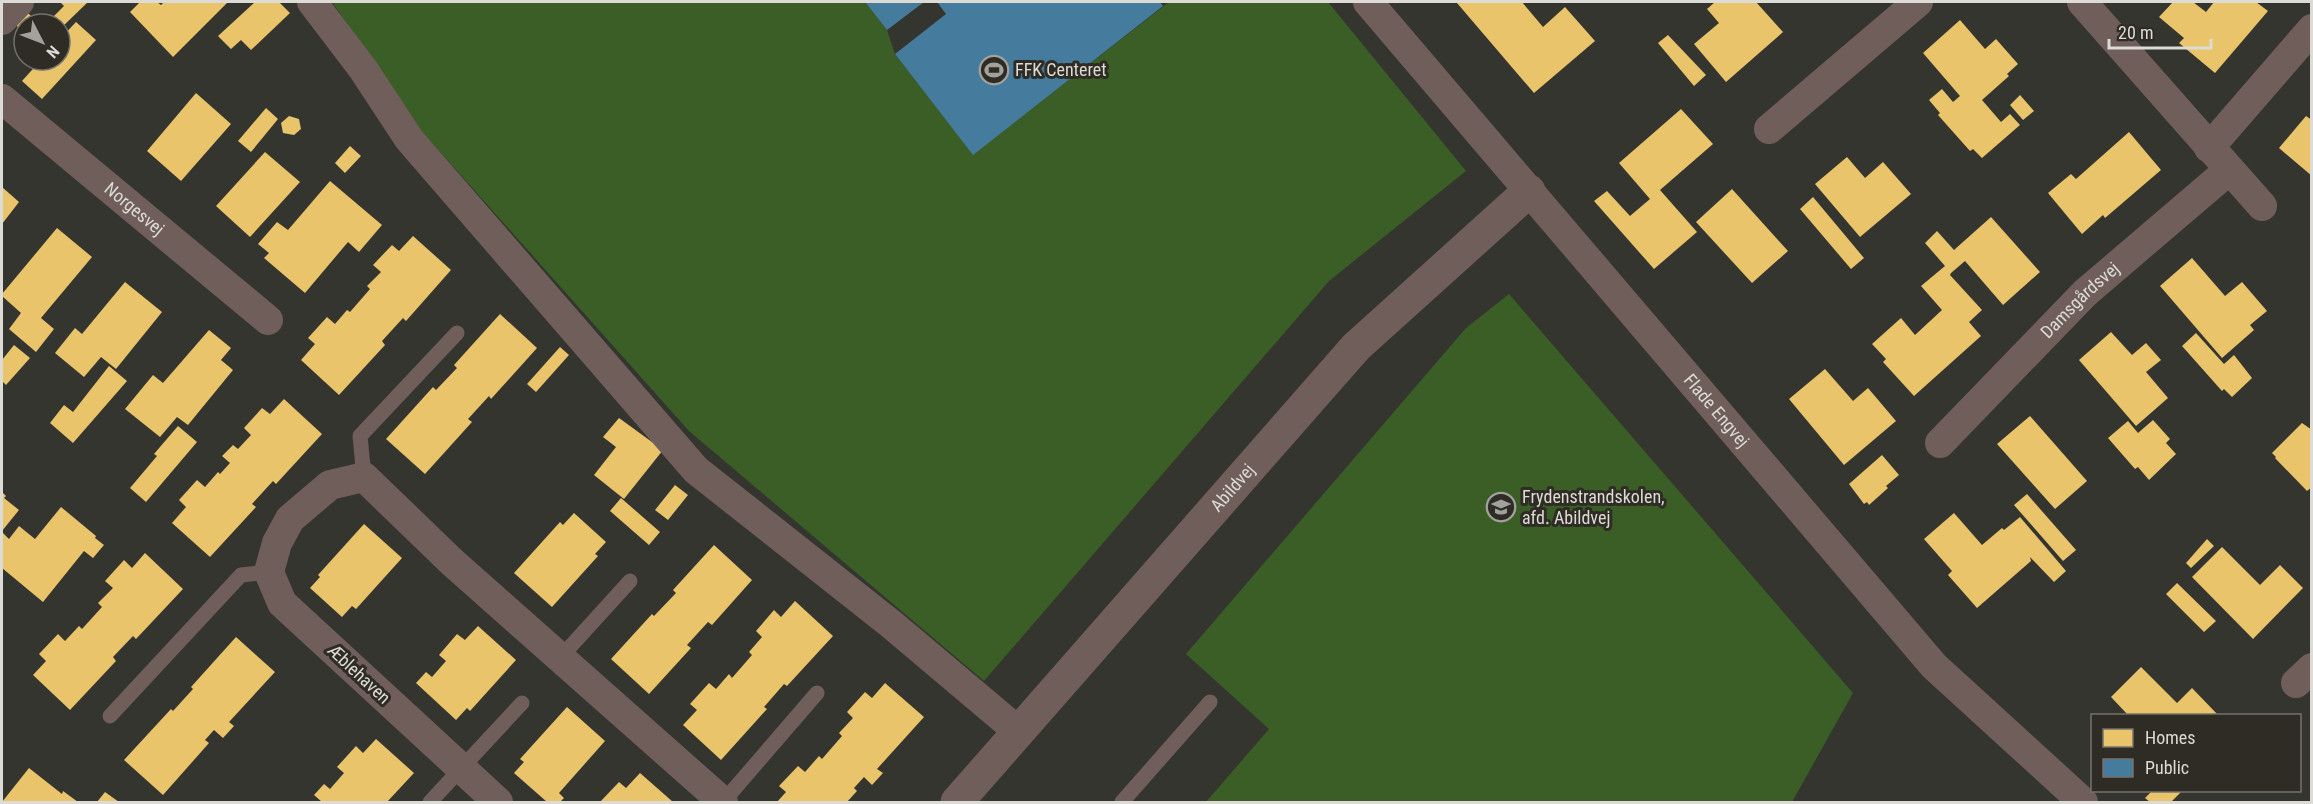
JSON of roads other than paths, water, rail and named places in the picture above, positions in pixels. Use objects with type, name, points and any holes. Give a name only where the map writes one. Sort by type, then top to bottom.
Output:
[{"type":"street","points":[[2,20],[19,2]]},
{"type":"street","points":[[312,2],[363,69],[409,139],[696,470],[891,624],[1018,732]]},
{"type":"street","name":"Flade Engvej","points":[[1368,2],[1934,666],[2082,802]]},
{"type":"street","points":[[1769,129],[1918,2]]},
{"type":"street","points":[[2082,2],[2262,206]]},
{"type":"street","points":[[2209,148],[2312,29]]},
{"type":"street","name":"Norgesvej","points":[[2,99],[268,320]]},
{"type":"street","name":"Damsgårdsvej","points":[[1940,443],[2085,293],[2229,170]]},
{"type":"street","name":"Abildvej","points":[[957,802],[1356,346],[1529,191]]},
{"type":"street","points":[[269,572],[277,543],[290,519],[330,485],[364,477],[452,562],[723,802]]},
{"type":"street","name":"Æblehaven","points":[[269,572],[282,603],[498,802]]},
{"type":"lane","points":[[364,477],[360,436],[457,333]]},
{"type":"lane","points":[[110,716],[241,575],[269,572]]},
{"type":"lane","points":[[560,657],[630,581]]},
{"type":"lane","points":[[723,802],[817,693]]},
{"type":"lane","points":[[1122,802],[1210,702]]},
{"type":"lane","points":[[430,802],[522,703]]},
{"type":"place","name":"FFK Centeret","points":[[994,70]]},
{"type":"place","name":"Frydenstrandskolen, afd. Abildvej","points":[[1501,507]]}]
